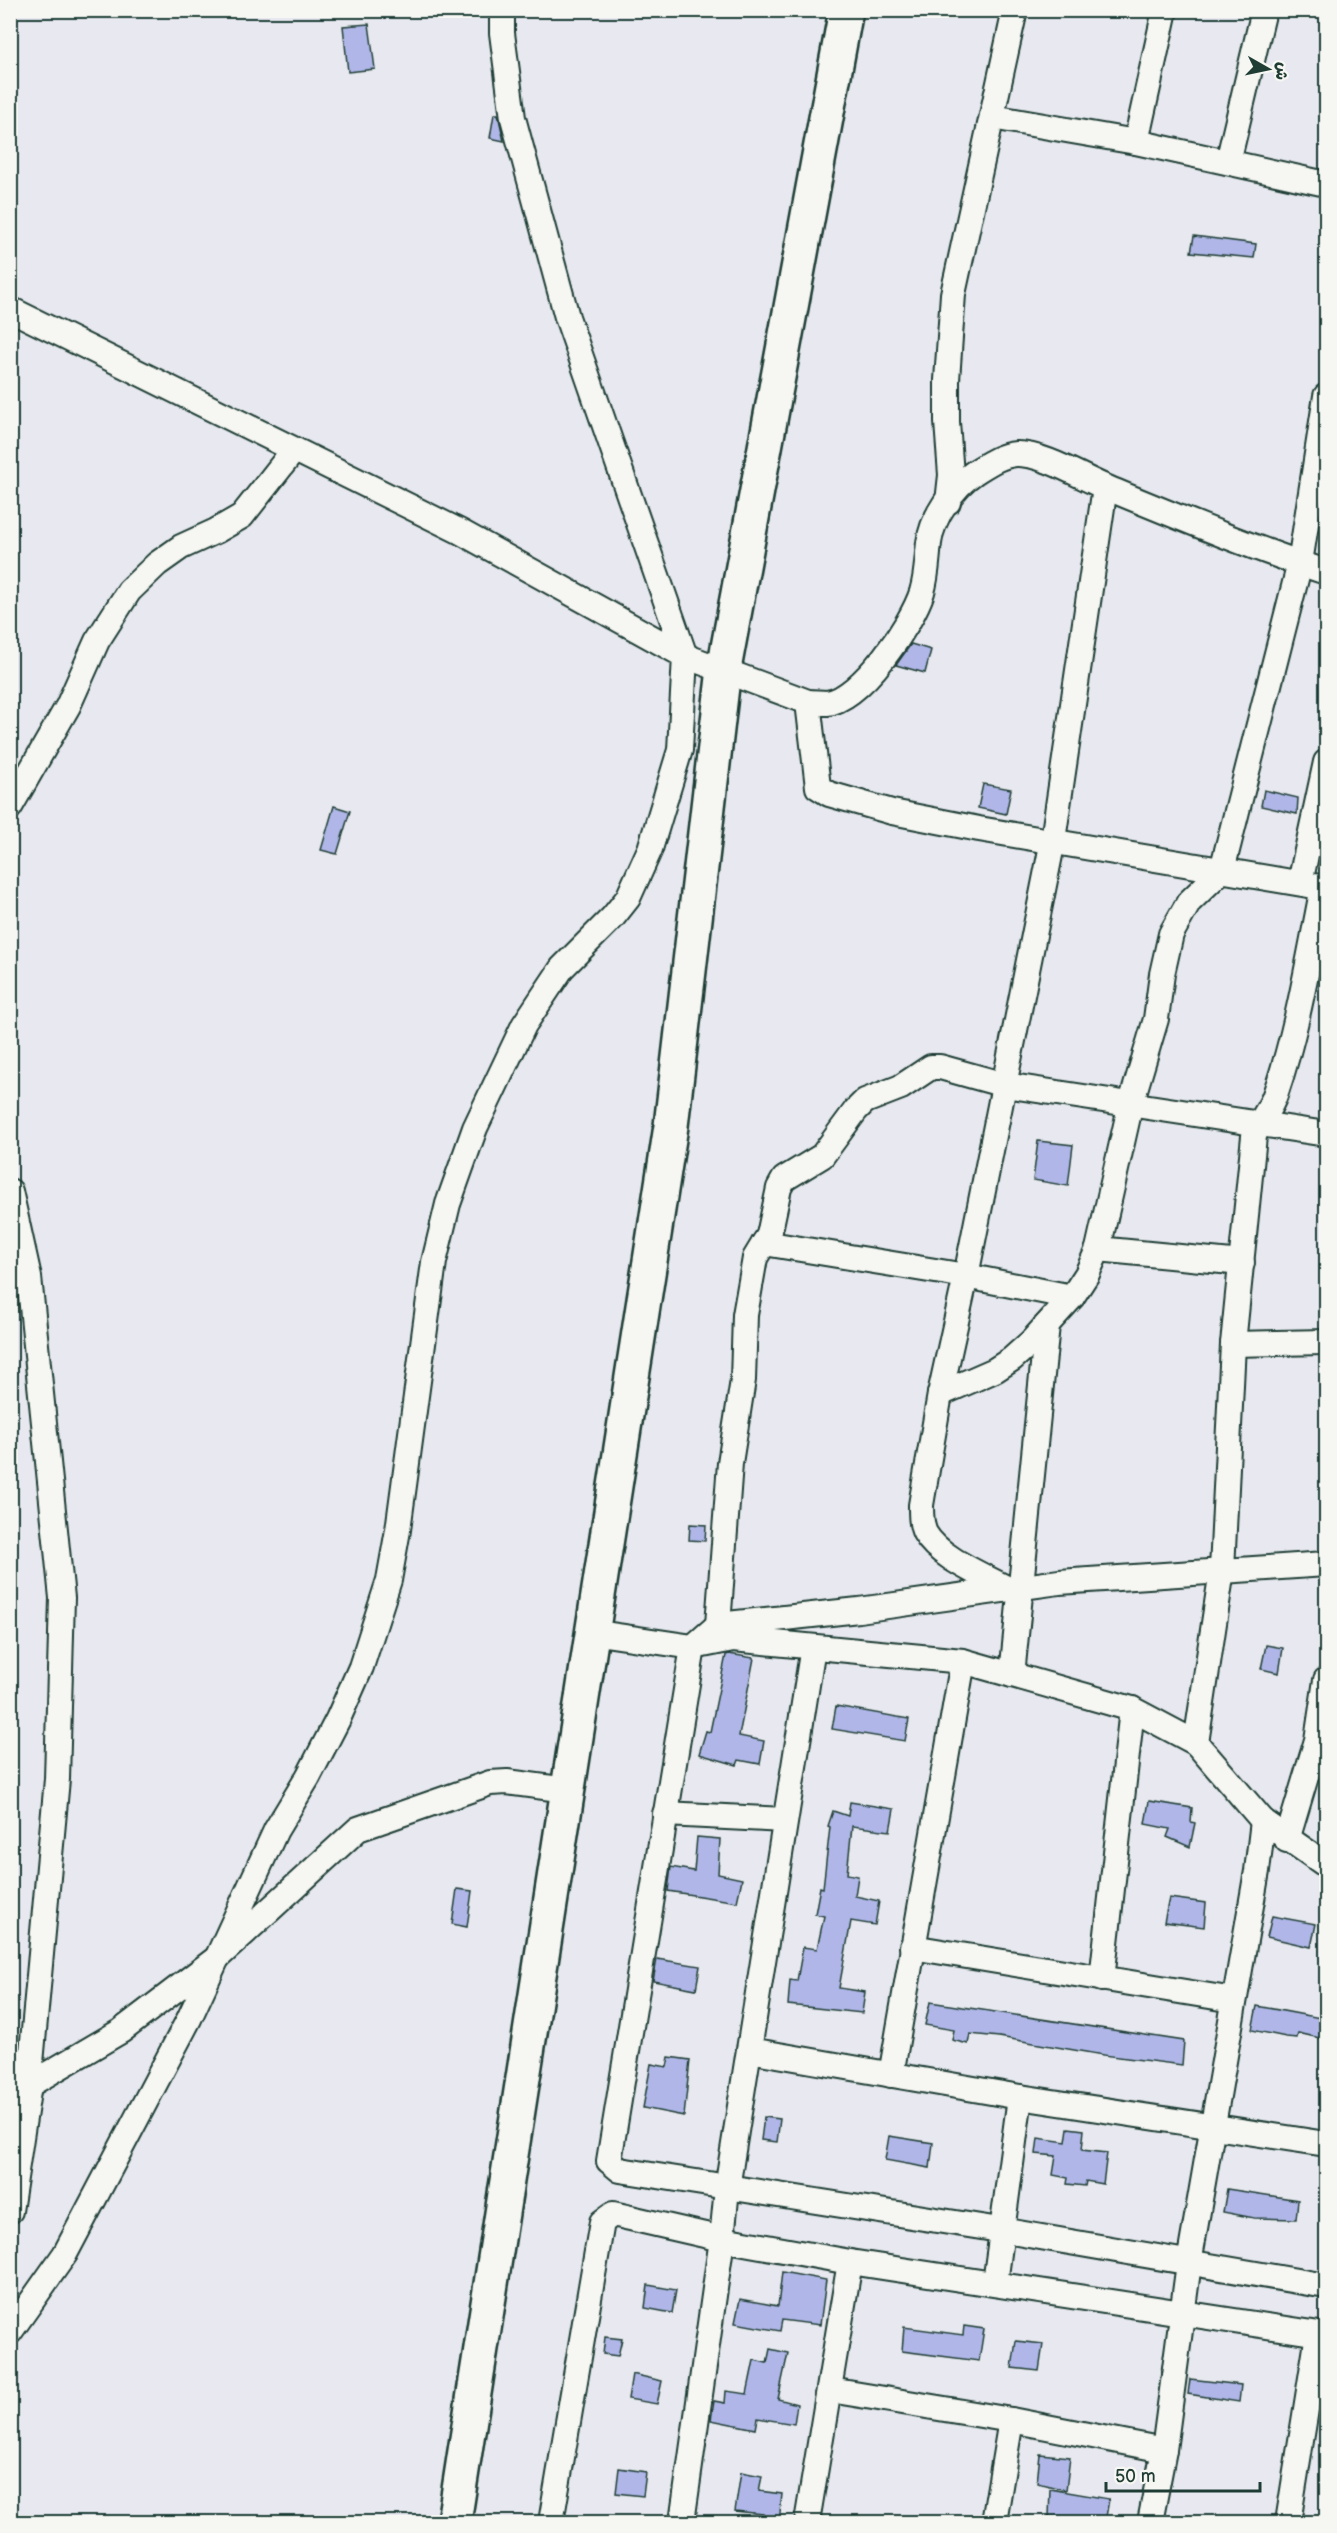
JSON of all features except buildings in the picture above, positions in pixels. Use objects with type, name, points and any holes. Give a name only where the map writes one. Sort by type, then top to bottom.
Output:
[{"type":"main road","points":[[454,2523],[671,1126],[724,669],[846,10]]},
{"type":"street","points":[[10,2332],[65,2254],[189,2019],[276,1830],[308,1777],[338,1719],[361,1666],[389,1580],[398,1530],[434,1262],[448,1204],[475,1128],[524,1025],[562,968],[613,917],[628,898],[650,849],[680,750],[685,656],[567,317],[513,118],[502,22],[494,10]]},
{"type":"street","points":[[948,502],[951,475],[947,380],[953,294],[1015,10]]},
{"type":"street","points":[[1136,142],[1165,10]]},
{"type":"street","points":[[1228,162],[1264,10]]},
{"type":"street","points":[[992,117],[1136,142],[1326,184]]},
{"type":"street","points":[[10,309],[459,531],[685,656],[808,702],[828,703],[845,696],[893,647],[922,593],[928,565],[929,542],[936,520],[970,476],[996,459],[1016,454],[1033,456],[1105,487],[1326,572]]},
{"type":"street","points":[[940,1394],[995,1370],[1012,1359],[1072,1297],[1087,1274],[1098,1249],[1131,1103],[1156,1019],[1162,974],[1171,934],[1189,902],[1222,870],[1300,563],[1326,396]]},
{"type":"street","points":[[10,807],[68,706],[97,641],[129,591],[157,564],[181,547],[242,516],[294,450]]},
{"type":"street","points":[[1015,1588],[937,1548],[925,1532],[921,1505],[940,1394],[1005,1085],[1053,840],[1105,487]]},
{"type":"street","points":[[808,702],[815,774],[818,787],[829,794],[892,812],[979,829],[1316,886]]},
{"type":"street","points":[[1197,1743],[1222,1569],[1233,1344],[1254,1136],[1258,1124],[1267,1113],[1278,1085],[1299,1007],[1316,886],[1326,762]]},
{"type":"street","points":[[718,1625],[730,1463],[743,1380],[745,1315],[756,1258],[769,1234],[779,1188],[784,1179],[822,1156],[865,1101],[901,1087],[930,1067],[940,1067],[1005,1085],[1326,1134]]},
{"type":"street","points":[[10,1191],[29,1277],[62,1598],[57,1779],[20,2087],[10,2211]]},
{"type":"street","points":[[764,1244],[966,1276],[1072,1297]]},
{"type":"street","points":[[1098,1249],[1242,1263]]},
{"type":"street","points":[[1012,1675],[1015,1588],[1047,1325]]},
{"type":"street","points":[[1233,1344],[1326,1341]]},
{"type":"street","points":[[1326,1564],[1222,1569],[1015,1588],[859,1610],[718,1625],[693,1647],[609,2161],[620,2170],[1000,2230],[1326,2286]]},
{"type":"street","points":[[591,1632],[693,1647],[733,1639],[963,1661],[1132,1709],[1197,1743],[1263,1821],[1287,1840],[1326,1865]]},
{"type":"street","points":[[682,2523],[727,2188],[813,1647]]},
{"type":"street","points":[[891,2075],[963,1661]]},
{"type":"street","points":[[1287,1840],[1317,1740],[1326,1680]]},
{"type":"street","points":[[1102,1978],[1132,1709]]},
{"type":"street","points":[[20,2087],[121,2031],[217,1958],[358,1829],[490,1783],[507,1782],[567,1790]]},
{"type":"street","points":[[665,1814],[785,1820]]},
{"type":"street","points":[[1150,2523],[1164,2450],[1189,2263],[1263,1821]]},
{"type":"street","points":[[912,1947],[1234,2000]]},
{"type":"street","points":[[749,2050],[1020,2097],[1326,2144]]},
{"type":"street","points":[[995,2283],[1000,2230],[1020,2097]]},
{"type":"street","points":[[551,2523],[602,2222],[613,2214],[722,2238],[850,2262],[1322,2335],[1288,2523]]},
{"type":"street","points":[[807,2523],[850,2262]]},
{"type":"street","points":[[830,2390],[1011,2420],[1164,2450]]},
{"type":"street","points":[[994,2523],[1011,2420]]}]
